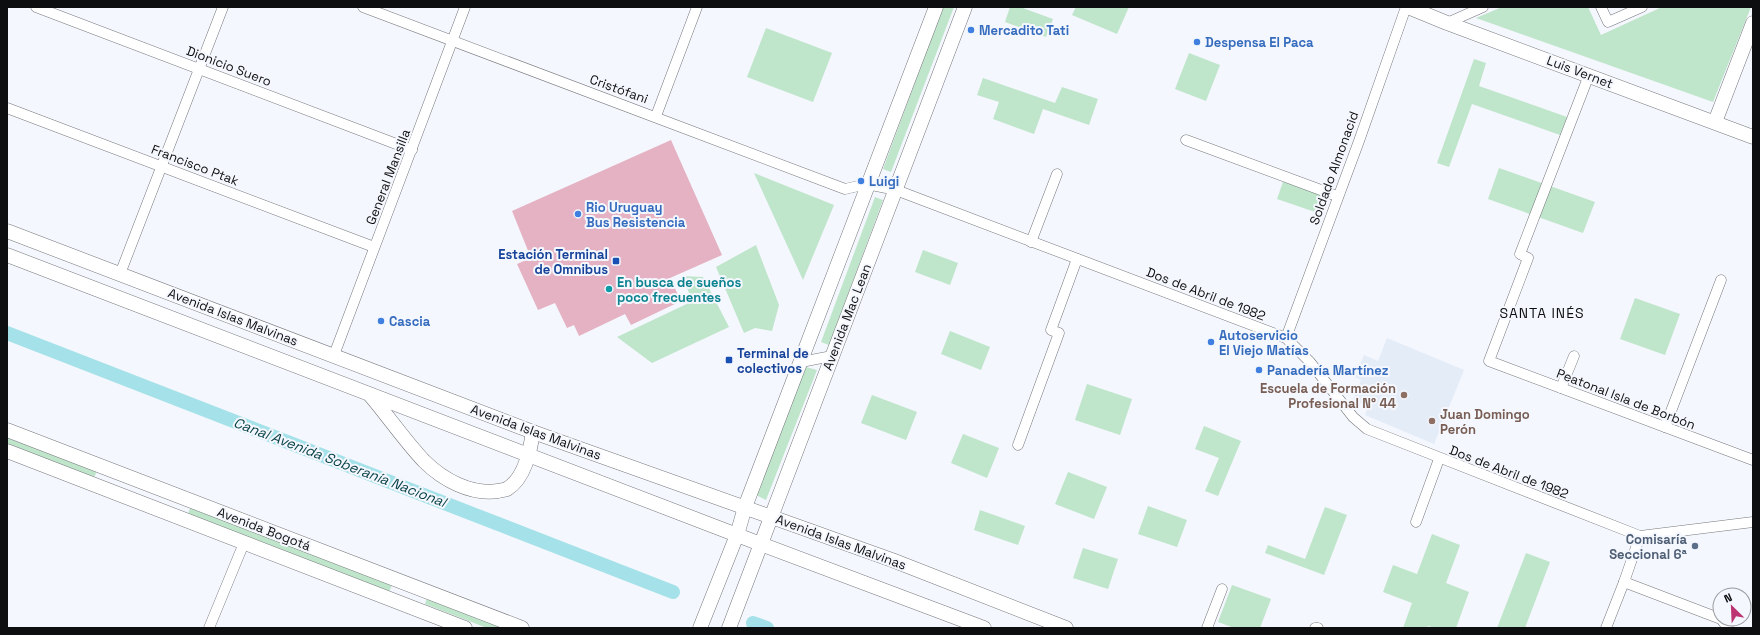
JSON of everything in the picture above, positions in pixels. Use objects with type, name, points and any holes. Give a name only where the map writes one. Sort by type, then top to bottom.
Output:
[{"type":"street","name":"Dionicio Suero","points":[[36,7],[412,150]]},
{"type":"street","points":[[120,274],[223,7]]},
{"type":"street","name":"Cristófani","points":[[363,7],[451,42],[656,116],[844,189],[867,184]]},
{"type":"street","name":"General Mansilla","points":[[334,356],[465,7]]},
{"type":"street","points":[[656,116],[697,7]]},
{"type":"street","name":"Avenida Mac Lean","points":[[700,628],[737,535],[746,507],[867,184],[936,7]]},
{"type":"street","name":"Avenida Mac Lean","points":[[729,628],[965,7]]},
{"type":"street","name":"Luis Vernet","points":[[1407,7],[1753,137]]},
{"type":"street","name":"Soldado Almonacid","points":[[1286,338],[1407,7]]},
{"type":"street","points":[[1447,23],[1483,7]]},
{"type":"street","points":[[1601,7],[1608,22],[1642,7]]},
{"type":"street","points":[[1715,122],[1753,23]]},
{"type":"street","name":"Peatonal Isla de Borbón","points":[[1589,75],[1520,254],[1528,258],[1489,361],[1753,460]]},
{"type":"street","name":"Francisco Ptak","points":[[7,108],[374,247]]},
{"type":"street","points":[[1186,140],[1337,196]]},
{"type":"street","points":[[1031,242],[1057,174]]},
{"type":"street","name":"Dos de Abril de 1982","points":[[867,184],[896,190],[1286,338],[1310,362],[1353,417],[1368,429],[1439,459],[1640,536],[1753,522]]},
{"type":"street","name":"Avenida Islas Malvinas","points":[[7,231],[533,432],[892,560],[1066,628]]},
{"type":"street","name":"Avenida Islas Malvinas","points":[[7,255],[737,535],[984,628]]},
{"type":"street","points":[[1018,445],[1059,333],[1051,330],[1077,259]]},
{"type":"street","points":[[1665,427],[1721,280]]},
{"type":"street","points":[[801,362],[832,356]]},
{"type":"street","points":[[1561,388],[1574,356]]},
{"type":"street","points":[[370,394],[425,461],[443,476],[472,491],[492,492],[506,489],[518,479],[529,455],[533,432]]},
{"type":"street","name":"Avenida Bogotá","points":[[7,430],[522,628]]},
{"type":"street","name":"Avenida Bogotá","points":[[7,451],[465,628]]},
{"type":"street","points":[[1416,522],[1439,459]]},
{"type":"street","points":[[97,487],[104,468]]},
{"type":"street","points":[[134,501],[141,481]]},
{"type":"street","points":[[1606,628],[1640,536]]},
{"type":"street","points":[[209,628],[244,543]]},
{"type":"street","points":[[1624,582],[1721,619],[1728,628]]},
{"type":"street","points":[[404,605],[410,585]]},
{"type":"street","points":[[1207,628],[1222,589]]},
{"type":"shaded area","name":"Escuela de Formación Profesional N° 44","points":[[1387,338],[1464,370],[1434,444],[1365,415],[1368,406],[1353,400],[1361,380],[1355,377],[1364,355],[1378,361]]},
{"type":"green space","points":[[943,7],[954,7],[891,172],[883,169]]},
{"type":"green space","points":[[1010,7],[1020,7],[1053,19],[1046,37],[1005,22]]},
{"type":"green space","points":[[1076,7],[1129,7],[1117,34],[1072,15]]},
{"type":"green space","points":[[1502,7],[1588,7],[1601,35],[1662,7],[1751,7],[1713,102],[1476,18]]},
{"type":"green space","points":[[766,28],[832,53],[813,102],[747,77]]},
{"type":"green space","points":[[1189,53],[1220,65],[1206,101],[1175,89]]},
{"type":"green space","points":[[1474,59],[1486,63],[1479,86],[1567,117],[1560,135],[1472,104],[1449,167],[1437,163]]},
{"type":"green space","points":[[983,78],[1055,103],[1062,87],[1098,99],[1089,125],[1043,109],[1034,134],[993,119],[999,102],[977,95]]},
{"type":"green space","points":[[1499,168],[1595,202],[1583,233],[1488,199]]},
{"type":"green space","points":[[754,173],[834,205],[803,280]]},
{"type":"green space","points":[[1284,179],[1322,192],[1315,212],[1277,199]]},
{"type":"green space","points":[[875,197],[883,200],[829,345],[821,342]]},
{"type":"green space","points":[[756,245],[779,305],[772,331],[755,328],[744,333],[716,267]]},
{"type":"green space","points":[[923,250],[958,263],[950,285],[915,272]]},
{"type":"green space","points":[[681,276],[703,277],[729,327],[652,363],[617,337],[693,301]]},
{"type":"green space","points":[[1635,298],[1680,314],[1665,355],[1620,339]]},
{"type":"green space","points":[[950,331],[990,347],[981,370],[941,354]]},
{"type":"green space","points":[[806,367],[817,370],[766,500],[756,495]]},
{"type":"green space","points":[[1087,384],[1132,399],[1120,435],[1075,420]]},
{"type":"green space","points":[[872,395],[917,412],[906,440],[861,423]]},
{"type":"green space","points":[[1204,426],[1241,441],[1218,496],[1205,491],[1219,458],[1195,449]]},
{"type":"green space","points":[[7,434],[98,468],[94,478],[7,445]]},
{"type":"green space","points":[[963,434],[999,448],[987,478],[951,463]]},
{"type":"green space","points":[[1068,472],[1107,487],[1094,519],[1055,504]]},
{"type":"green space","points":[[1148,506],[1187,520],[1177,547],[1138,534]]},
{"type":"green space","points":[[1325,507],[1347,515],[1324,575],[1265,553],[1268,545],[1305,559]]},
{"type":"green space","points":[[190,508],[393,583],[389,592],[187,517]]},
{"type":"green space","points":[[980,510],[1025,526],[1018,545],[974,530]]},
{"type":"green space","points":[[1432,534],[1460,545],[1446,583],[1469,592],[1456,628],[1435,628],[1428,626],[1427,628],[1403,628],[1412,603],[1383,592],[1393,565],[1417,574]]},
{"type":"green space","points":[[1083,548],[1118,559],[1108,589],[1073,578]]},
{"type":"green space","points":[[1526,553],[1550,562],[1525,628],[1497,628]]},
{"type":"green space","points":[[1232,585],[1271,599],[1260,628],[1234,628],[1218,622]]},
{"type":"green space","points":[[428,595],[512,628],[487,628],[425,604]]},
{"type":"building","name":"Estación Terminal de Omnibus","points":[[671,140],[722,255],[670,278],[681,301],[631,325],[625,314],[579,336],[574,325],[567,328],[555,303],[538,310],[517,264],[531,258],[512,211]]},
{"type":"waterway","name":"Canal Avenida Soberanía Nacional","points":[[7,333],[673,592]]},
{"type":"waterway","name":"Canal Avenida Soberanía Nacional","points":[[753,623],[767,628]]},
{"type":"place","name":"Mercadito Tati","points":[[971,30]]},
{"type":"place","name":"Despensa El Paca","points":[[1197,42]]},
{"type":"place","name":"Luigi","points":[[861,181]]},
{"type":"place","name":"Rio Uruguay Bus Resistencia","points":[[578,214]]},
{"type":"place","name":"Estación Terminal de Omnibus","points":[[616,261]]},
{"type":"place","name":"En busca de sueños poco frecuentes","points":[[609,289]]},
{"type":"place","name":"Cascia","points":[[381,321]]},
{"type":"place","name":"Autoservicio El Viejo Matías","points":[[1211,342]]},
{"type":"place","name":"Terminal de colectivos","points":[[729,360]]},
{"type":"place","name":"Panadería Martínez","points":[[1259,370]]},
{"type":"place","name":"Escuela de Formación Profesional N° 44","points":[[1404,395]]},
{"type":"place","name":"Juan Domingo Perón","points":[[1432,421]]},
{"type":"place","name":"Comisaría Seccional 6ª","points":[[1695,546]]},
{"type":"district","name":"SANTA INÉS","points":[[1542,313]]}]
